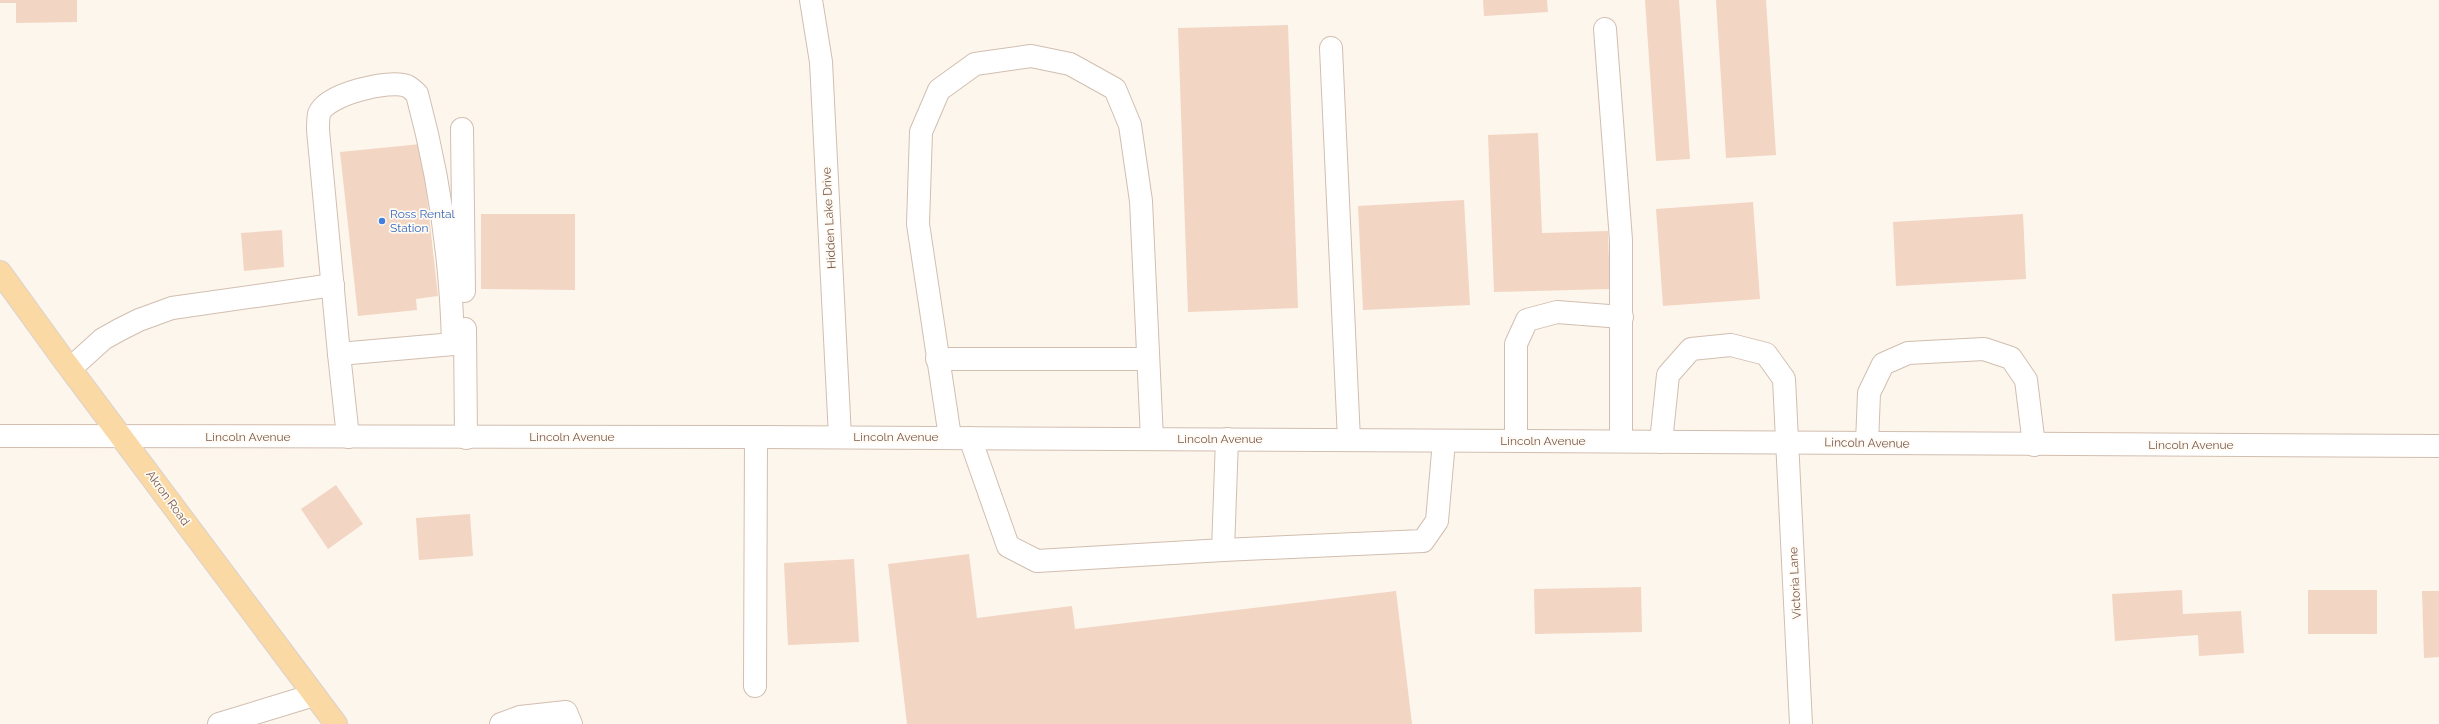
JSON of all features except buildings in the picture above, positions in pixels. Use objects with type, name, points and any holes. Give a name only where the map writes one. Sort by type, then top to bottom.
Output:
[{"type":"main road","name":"Akron Road","points":[[0,272],[336,724]]},
{"type":"street","name":"Hidden Lake Drive","points":[[811,0],[821,62],[840,437]]},
{"type":"street","points":[[1605,28],[1621,240],[1621,441]]},
{"type":"street","points":[[1331,48],[1350,440]]},
{"type":"street","points":[[1152,439],[1141,202],[1130,125],[1115,89],[1070,64],[1030,56],[975,64],[939,90],[921,132],[918,224],[937,359],[960,438],[1008,546],[1037,562],[1223,550],[1423,541],[1437,521],[1444,440]]},
{"type":"street","points":[[348,437],[319,153],[319,114],[330,100],[354,91],[392,85],[406,86],[417,94],[432,156],[446,244],[452,304],[459,343]]},
{"type":"street","points":[[462,129],[459,343],[466,438]]},
{"type":"street","points":[[71,368],[103,339],[139,320],[172,308],[333,285]]},
{"type":"street","points":[[1516,441],[1516,344],[1527,320],[1557,312],[1622,317]]},
{"type":"street","points":[[339,354],[459,343]]},
{"type":"street","name":"Victoria Lane","points":[[1661,442],[1668,375],[1691,349],[1732,345],[1766,354],[1784,379],[1789,442],[1801,724]]},
{"type":"street","points":[[1867,443],[1870,393],[1883,364],[1908,352],[1984,349],[2011,358],[2026,380],[2034,445]]},
{"type":"street","points":[[937,359],[1148,359]]},
{"type":"street","name":"Lincoln Avenue","points":[[0,436],[466,438],[840,437],[1789,442],[2034,445],[2439,446]]},
{"type":"street","points":[[755,686],[756,437]]},
{"type":"street","points":[[1223,550],[1227,439]]},
{"type":"street","points":[[219,724],[314,695]]},
{"type":"street","points":[[501,724],[520,717],[566,712],[571,724]]},
{"type":"place","name":"Ross Rental Station","points":[[382,221]]}]
